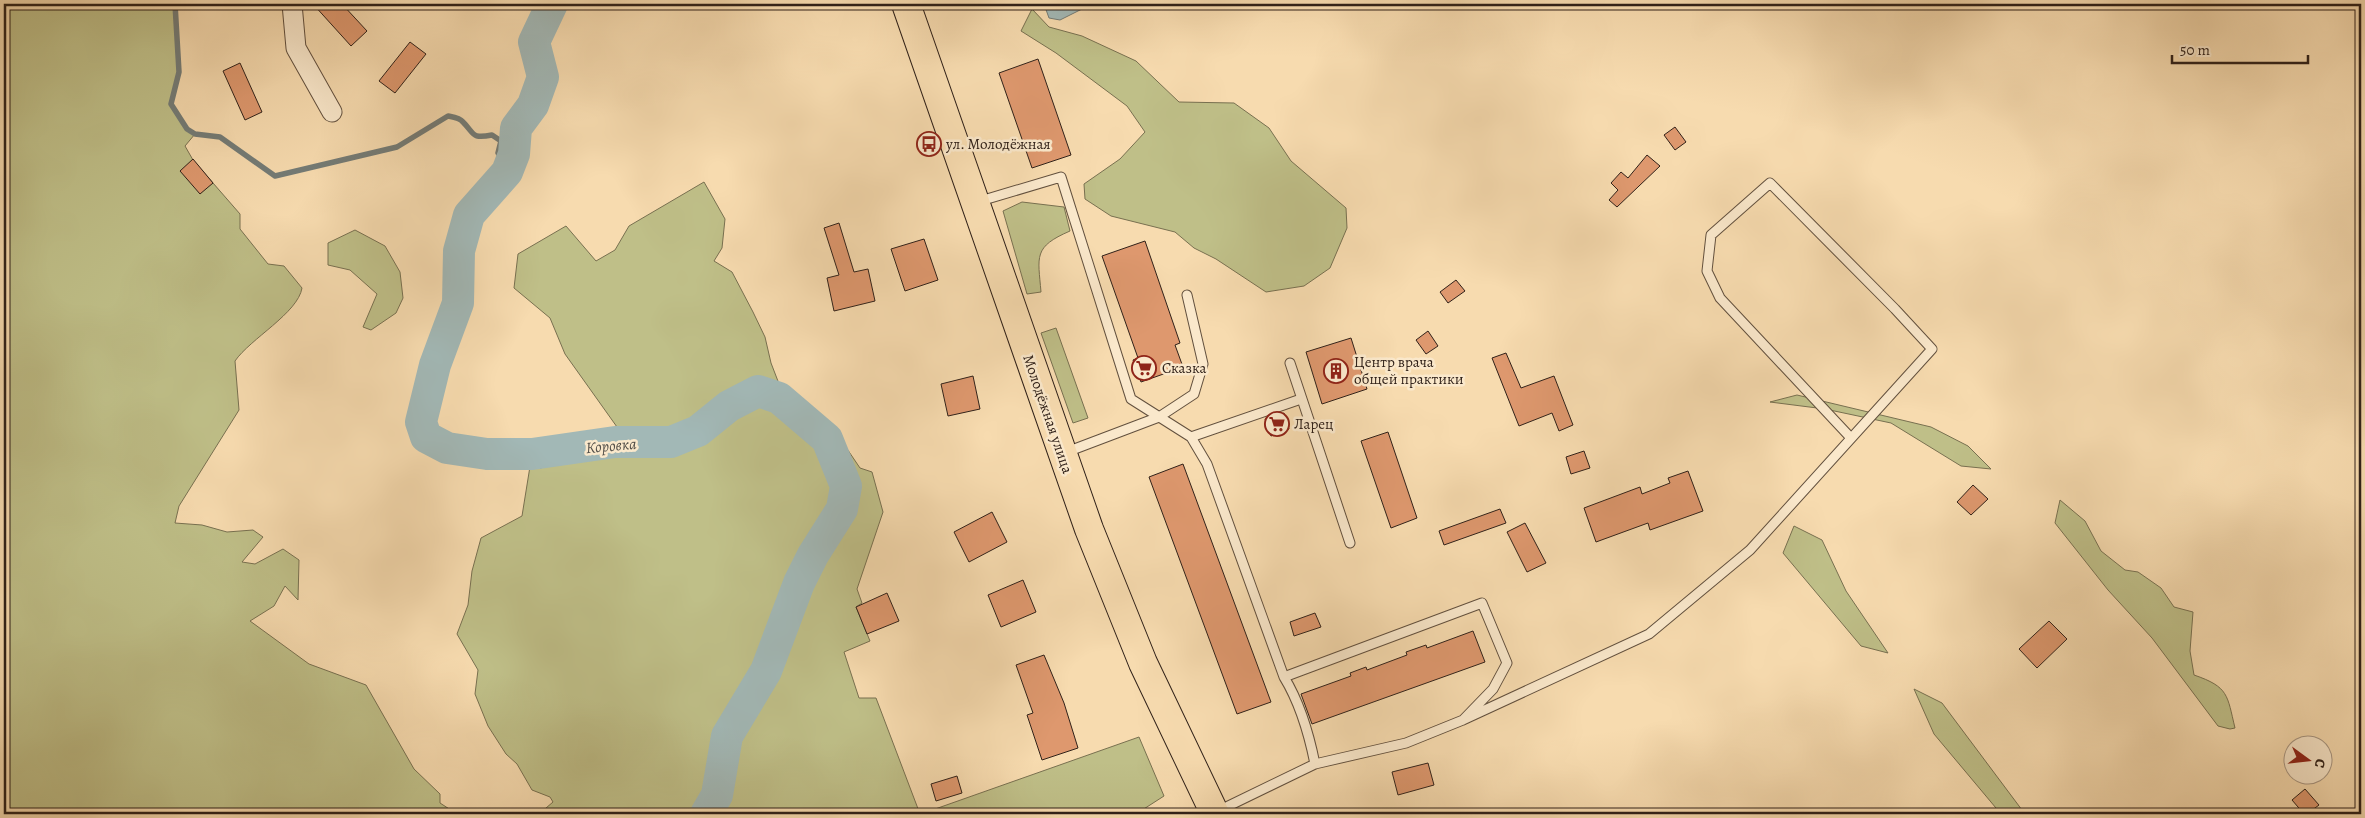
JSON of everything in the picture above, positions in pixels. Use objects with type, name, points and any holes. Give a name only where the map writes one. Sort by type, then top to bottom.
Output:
[{"type":"main road","name":"Молодёжная улица","points":[[906,4],[1062,454],[1116,599],[1214,814]]},
{"type":"street","points":[[292,4],[296,48],[332,112]]},
{"type":"lane","points":[[975,203],[1062,177],[1130,399],[1191,437],[1206,464],[1284,677],[1292,690],[1311,740],[1316,764]]},
{"type":"lane","points":[[1214,814],[1316,764],[1406,743],[1463,720],[1649,634],[1750,550],[1932,349],[1896,308],[1770,182],[1711,235],[1707,271],[1720,298],[1851,438]]},
{"type":"lane","points":[[1062,454],[1159,416],[1194,394],[1203,364],[1187,295]]},
{"type":"lane","points":[[1290,364],[1350,543]]},
{"type":"lane","points":[[1191,437],[1301,399]]},
{"type":"lane","points":[[1284,677],[1482,603],[1508,663],[1493,689],[1463,720]]},
{"type":"green space","points":[[4,4],[175,4],[179,72],[171,104],[187,129],[195,134],[185,146],[193,160],[240,214],[240,229],[268,264],[284,266],[302,288],[299,297],[292,307],[235,361],[239,410],[179,506],[175,523],[202,525],[227,532],[253,530],[263,537],[242,562],[255,564],[283,549],[299,560],[298,600],[285,586],[274,606],[250,621],[309,664],[366,685],[414,769],[440,794],[440,803],[457,814],[4,814]]},
{"type":"green space","points":[[1032,9],[1049,27],[1082,36],[1136,61],[1179,102],[1234,103],[1269,128],[1291,161],[1346,208],[1347,228],[1330,268],[1304,286],[1266,292],[1216,259],[1194,248],[1175,232],[1111,216],[1085,199],[1084,184],[1120,159],[1145,132],[1127,106],[1056,53],[1021,31]]},
{"type":"green space","points":[[704,182],[725,219],[722,248],[714,261],[732,272],[753,312],[765,337],[771,363],[786,402],[810,407],[837,434],[860,468],[872,472],[883,512],[857,589],[862,603],[856,607],[870,641],[844,652],[859,698],[876,698],[920,814],[539,814],[553,802],[550,797],[532,790],[517,764],[506,754],[488,726],[475,694],[478,670],[457,634],[468,605],[472,571],[481,538],[522,516],[532,454],[540,468],[623,449],[617,427],[565,354],[550,318],[514,288],[518,254],[566,226],[596,261],[615,250],[629,226]]},
{"type":"green space","points":[[1022,202],[1064,207],[1070,231],[1049,242],[1044,248],[1040,254],[1039,261],[1041,292],[1027,294],[1003,211]]},
{"type":"green space","points":[[355,230],[385,246],[400,272],[403,298],[396,313],[371,330],[363,327],[377,294],[350,270],[328,265],[328,243]]},
{"type":"green space","points":[[1056,328],[1088,418],[1073,423],[1041,333]]},
{"type":"green space","points":[[1797,395],[1931,427],[1968,446],[1991,469],[1961,466],[1891,423],[1825,409],[1770,402]]},
{"type":"green space","points":[[2060,500],[2085,521],[2101,551],[2125,570],[2138,572],[2161,588],[2174,607],[2193,612],[2190,651],[2194,675],[2214,684],[2225,694],[2235,728],[2230,729],[2218,726],[2152,638],[2108,590],[2055,523]]},
{"type":"green space","points":[[1794,526],[1822,540],[1846,591],[1888,653],[1861,646],[1783,553]]},
{"type":"green space","points":[[1914,689],[1942,703],[2025,814],[2001,814],[1934,734]]},
{"type":"green space","points":[[1139,737],[1164,796],[1136,814],[921,814]]},
{"type":"water","points":[[1044,4],[1092,4],[1060,20],[1049,18]]},
{"type":"building","points":[[313,4],[342,4],[367,31],[351,46]]},
{"type":"building","points":[[410,42],[426,54],[395,93],[379,81]]},
{"type":"building","points":[[1038,59],[1071,155],[1032,168],[999,73]]},
{"type":"building","points":[[240,63],[262,112],[245,120],[223,71]]},
{"type":"building","points":[[1675,127],[1686,142],[1675,150],[1664,135]]},
{"type":"building","points":[[1647,155],[1660,166],[1617,207],[1609,200],[1618,190],[1611,183],[1621,172],[1628,178]]},
{"type":"building","points":[[193,159],[213,183],[200,194],[180,171]]},
{"type":"building","points":[[839,223],[854,272],[868,269],[875,301],[834,311],[827,278],[839,275],[824,228]]},
{"type":"building","points":[[924,239],[938,280],[905,291],[891,249]]},
{"type":"building","points":[[1145,241],[1180,343],[1175,345],[1183,367],[1141,382],[1133,360],[1138,358],[1102,256]]},
{"type":"building","points":[[1456,280],[1465,291],[1448,303],[1440,292]]},
{"type":"building","points":[[1428,331],[1438,346],[1426,354],[1416,340]]},
{"type":"building","name":"Центр врача общей практики","points":[[1351,338],[1367,389],[1322,404],[1306,352]]},
{"type":"building","points":[[1506,353],[1521,388],[1554,376],[1573,425],[1559,431],[1552,413],[1519,426],[1492,358]]},
{"type":"building","points":[[973,376],[980,409],[948,416],[941,384]]},
{"type":"building","name":"Ларец","points":[[1284,413],[1289,429],[1271,436],[1265,419]]},
{"type":"building","points":[[1388,432],[1417,518],[1391,528],[1361,441]]},
{"type":"building","points":[[1584,451],[1590,468],[1571,474],[1566,457]]},
{"type":"building","points":[[1183,464],[1271,702],[1237,714],[1149,477]]},
{"type":"building","points":[[1688,471],[1703,511],[1650,530],[1648,523],[1596,542],[1584,508],[1640,487],[1642,494],[1670,483],[1668,478]]},
{"type":"building","points":[[1973,485],[1988,499],[1971,515],[1957,502]]},
{"type":"building","points":[[1500,509],[1506,523],[1444,545],[1439,531]]},
{"type":"building","points":[[992,512],[1007,542],[969,562],[954,532]]},
{"type":"building","points":[[1525,523],[1546,563],[1527,572],[1507,532]]},
{"type":"building","points":[[1023,580],[1036,612],[1001,627],[988,595]]},
{"type":"building","points":[[887,593],[899,621],[867,634],[856,607]]},
{"type":"building","points":[[1315,613],[1321,627],[1294,636],[1290,622]]},
{"type":"building","points":[[2049,621],[2067,639],[2037,668],[2019,649]]},
{"type":"building","points":[[1473,631],[1485,662],[1312,724],[1301,694],[1351,676],[1350,673],[1366,667],[1367,670],[1407,655],[1406,652],[1426,645],[1427,648]]},
{"type":"building","points":[[1044,655],[1064,703],[1078,748],[1042,760],[1027,715],[1033,713],[1016,665]]},
{"type":"building","points":[[1428,763],[1434,785],[1398,795],[1392,772]]},
{"type":"building","points":[[957,776],[962,793],[936,801],[931,784]]},
{"type":"building","points":[[2305,789],[2319,805],[2307,814],[2304,814],[2292,800]]},
{"type":"waterway","points":[[175,4],[179,72],[171,104],[187,129],[195,134],[220,137],[275,176],[397,147],[448,116],[460,120],[477,136],[492,135],[501,141],[498,153],[503,160],[514,154]]},
{"type":"waterway","name":"Коровка","points":[[552,4],[534,42],[543,77],[533,105],[516,128],[514,154],[507,172],[469,215],[459,251],[458,303],[435,365],[421,422],[426,437],[447,448],[487,454],[532,454],[615,442],[671,442],[698,431],[729,406],[758,391],[779,398],[827,439],[846,486],[842,509],[813,555],[799,583],[766,671],[727,736],[717,795],[706,814]]},
{"type":"place","name":"ул. Молодёжная","points":[[929,144]]},
{"type":"place","name":"Сказка","points":[[1144,368]]},
{"type":"place","name":"Центр врача общей практики","points":[[1336,371]]},
{"type":"place","name":"Ларец","points":[[1277,424]]}]
